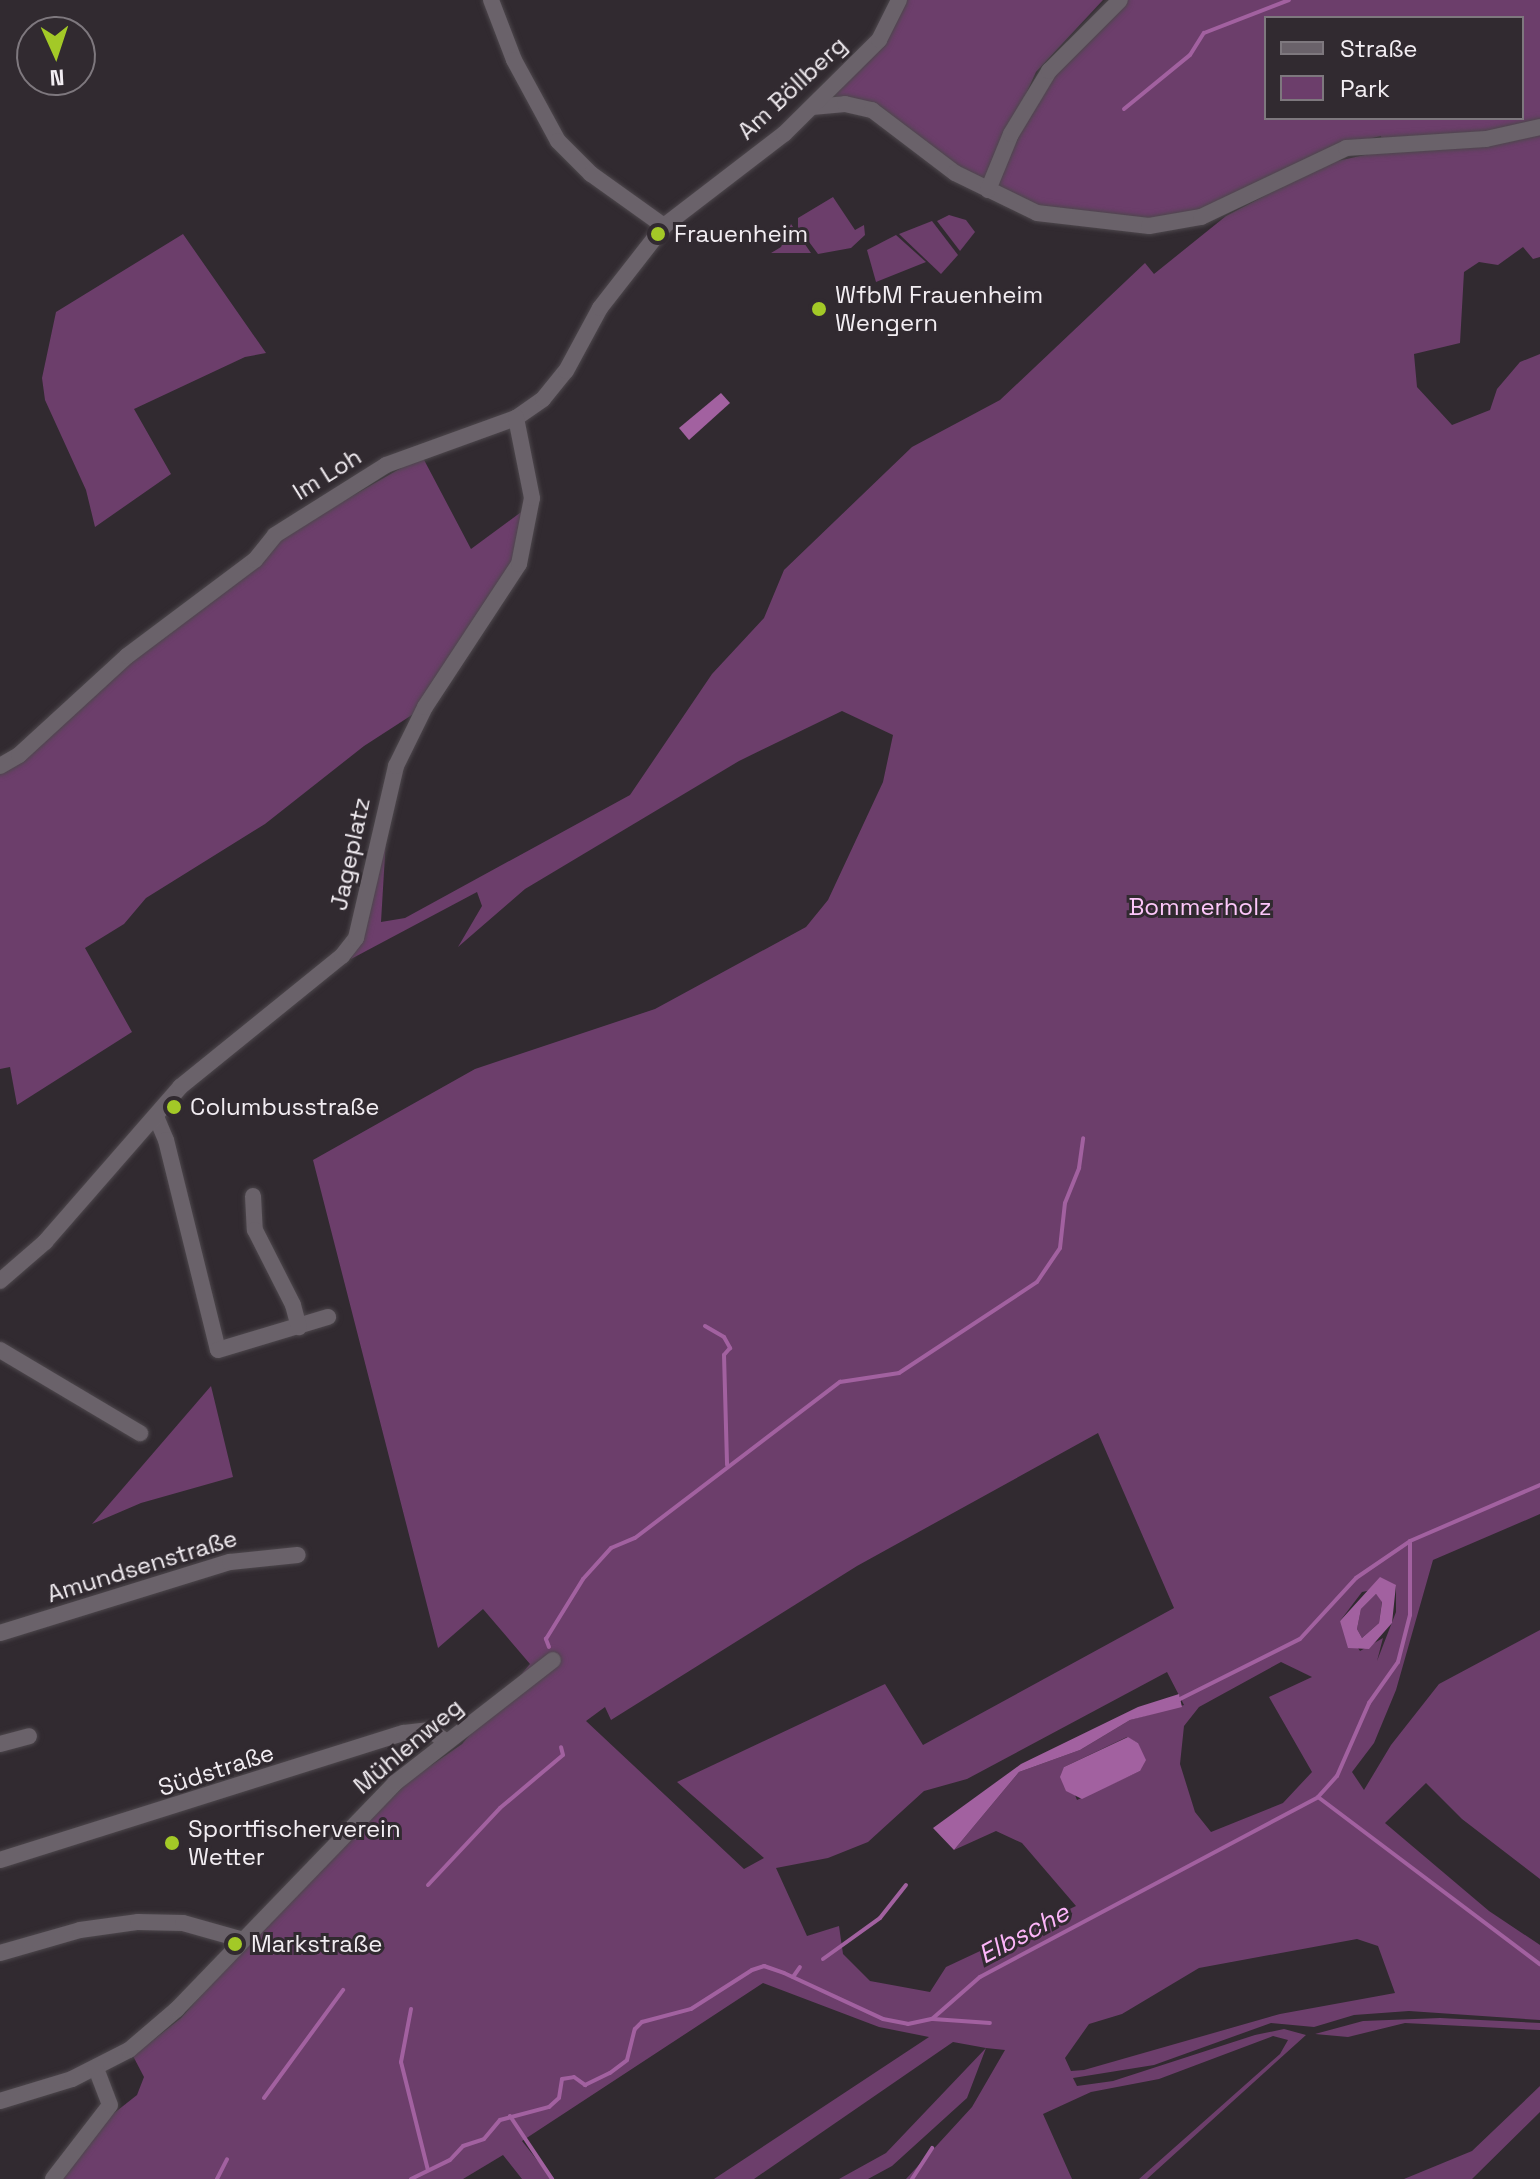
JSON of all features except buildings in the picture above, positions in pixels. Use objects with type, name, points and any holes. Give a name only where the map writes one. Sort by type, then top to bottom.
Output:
[{"type":"street","points":[[491,0],[509,49],[558,141],[591,174],[664,226]]},
{"type":"street","name":"Am Böllberg","points":[[664,226],[812,107],[827,86],[879,40],[899,0]]},
{"type":"street","points":[[988,190],[1011,134],[1049,71],[1120,0]]},
{"type":"street","points":[[812,107],[845,104],[872,110],[955,173],[1037,213],[1174,224],[1201,217],[1346,148],[1486,139],[1540,127]]},
{"type":"street","name":"Im Loh","points":[[0,766],[19,755],[127,656],[255,560],[275,535],[386,465],[516,418],[543,399],[566,371],[600,308],[664,226]]},
{"type":"street","name":"Jageplatz","points":[[0,1281],[45,1242],[157,1119],[180,1087],[219,1052],[342,956],[356,938],[396,766],[425,707],[491,611],[523,554],[532,498],[516,418]]},
{"type":"street","points":[[157,1119],[166,1140],[215,1347],[225,1351],[328,1317]]},
{"type":"street","points":[[253,1196],[255,1230],[299,1327]]},
{"type":"street","points":[[0,1350],[140,1433]]},
{"type":"street","name":"Amundsenstraße","points":[[0,1633],[230,1562],[298,1555]]},
{"type":"street","name":"Mühlenweg","points":[[0,2101],[96,2068],[129,2050],[170,2016],[240,1939],[444,1740],[553,1660]]},
{"type":"street","name":"Südstraße","points":[[0,1860],[404,1733],[430,1730],[444,1740]]},
{"type":"street","points":[[0,1744],[29,1736]]},
{"type":"street","points":[[0,1953],[80,1930],[138,1922],[183,1923],[240,1939]]},
{"type":"street","points":[[53,2179],[110,2105],[96,2068]]},
{"type":"green space","points":[[903,0],[1103,0],[1036,72],[989,176],[983,179],[949,161],[880,106],[830,97]]},
{"type":"green space","name":"Bommerholz","points":[[1125,0],[1540,0],[1540,257],[1533,259],[1523,247],[1498,265],[1479,262],[1464,272],[1460,343],[1414,354],[1417,387],[1452,425],[1490,410],[1497,389],[1520,362],[1540,354],[1540,1514],[1433,1560],[1396,1690],[1374,1743],[1352,1772],[1364,1790],[1391,1745],[1439,1684],[1540,1630],[1540,1879],[1462,1819],[1426,1783],[1385,1823],[1489,1911],[1540,1945],[1540,2020],[1409,2011],[1354,2015],[1314,2027],[1271,2023],[1154,2065],[1073,2078],[1077,2086],[1113,2081],[1255,2035],[1284,2029],[1306,2035],[1147,2179],[1139,2179],[1280,2054],[1288,2040],[1273,2036],[1159,2079],[1091,2092],[1043,2114],[1072,2179],[906,2179],[972,2107],[1005,2050],[953,2042],[754,2179],[714,2179],[929,2037],[879,2027],[763,1983],[522,2141],[552,2179],[522,2179],[503,2155],[463,2179],[58,2179],[99,2125],[137,2095],[144,2077],[133,2056],[181,2018],[248,1942],[410,1780],[462,1744],[530,1664],[483,1609],[438,1648],[313,1160],[475,1069],[655,1009],[806,927],[828,900],[883,782],[893,735],[842,711],[739,761],[525,889],[458,947],[482,906],[477,892],[351,959],[363,929],[387,821],[381,922],[405,918],[630,795],[712,674],[764,618],[784,570],[912,447],[1000,400],[1145,263],[1154,274],[1226,216],[1328,163],[1383,151],[1381,136],[1337,146],[1196,212],[1148,222],[1037,209],[992,189],[1045,86]],"holes":[[[1098,1433],[1174,1608],[923,1745],[885,1684],[677,1782],[764,1858],[744,1869],[586,1721],[605,1707],[611,1720],[857,1566]],[[1396,1585],[1396,1612],[1377,1661],[1383,1638],[1360,1651],[1340,1621],[1362,1592]],[[1281,1662],[1312,1677],[1269,1697],[1312,1772],[1283,1803],[1211,1832],[1195,1812],[1180,1764],[1184,1726],[1199,1707]],[[1167,1672],[1184,1705],[1130,1720],[1080,1750],[1019,1772],[954,1850],[996,1831],[1022,1843],[1076,1906],[946,1967],[930,1992],[870,1981],[843,1954],[839,1926],[807,1936],[776,1868],[828,1858],[868,1842],[924,1791],[967,1779]],[[1127,1737],[1138,1743],[1140,1771],[1077,1800],[1064,1767]],[[1357,1939],[1378,1946],[1395,1993],[1280,2014],[1084,2070],[1071,2071],[1065,2058],[1089,2024],[1122,2014],[1199,1968]]]},
{"type":"green space","points":[[833,197],[855,230],[864,225],[865,235],[851,248],[818,254],[798,227],[798,218]]},
{"type":"green space","points":[[949,215],[966,220],[975,232],[960,251],[937,221]]},
{"type":"green space","points":[[932,221],[958,255],[941,274],[899,234]]},
{"type":"green space","points":[[791,224],[811,253],[771,253],[781,247]]},
{"type":"green space","points":[[183,234],[266,353],[245,357],[134,409],[171,474],[95,527],[86,490],[45,400],[42,378],[56,312]]},
{"type":"green space","points":[[896,235],[926,262],[876,282],[867,250]]},
{"type":"green space","points":[[422,456],[471,549],[528,507],[516,560],[415,713],[364,746],[265,824],[146,898],[124,924],[85,948],[132,1032],[17,1105],[10,1067],[0,1069],[0,769],[131,656],[284,535]]},
{"type":"green space","points":[[211,1386],[233,1477],[141,1503],[92,1524]]},
{"type":"green space","points":[[1376,1594],[1382,1601],[1379,1623],[1362,1638],[1357,1629],[1361,1609]]},
{"type":"green space","points":[[1440,2018],[1540,2023],[1540,2030],[1405,2023],[1348,2037],[1315,2034],[1363,2021]]},
{"type":"green space","points":[[986,2048],[967,2098],[892,2166],[868,2179],[839,2179],[886,2153]]},
{"type":"green space","points":[[1540,2086],[1540,2112],[1472,2179],[1404,2179],[1472,2151]]},
{"type":"shaded area","points":[[721,393],[730,403],[689,440],[679,428]]},
{"type":"shaded area","points":[[1380,1577],[1396,1585],[1392,1623],[1369,1649],[1348,1648],[1340,1621]],"holes":[[[1376,1594],[1382,1602],[1379,1623],[1362,1638],[1357,1629],[1361,1609]]]},
{"type":"shaded area","points":[[1179,1694],[1182,1707],[1130,1720],[1080,1750],[1019,1772],[954,1850],[933,1828],[1021,1764],[1138,1707]]},
{"type":"shaded area","points":[[1128,1737],[1138,1743],[1146,1760],[1140,1771],[1082,1799],[1066,1791],[1060,1777],[1064,1767]]},
{"type":"waterway","points":[[1124,109],[1190,55],[1204,33],[1289,0]]},
{"type":"waterway","points":[[549,1647],[546,1639],[583,1579],[611,1548],[635,1538],[840,1382],[899,1373],[1037,1282],[1060,1248],[1065,1203],[1079,1168],[1083,1138]]},
{"type":"waterway","points":[[705,1326],[724,1337],[730,1348],[724,1355],[727,1465]]},
{"type":"waterway","name":"Elbsche","points":[[411,2179],[450,2160],[463,2146],[484,2139],[500,2120],[549,2107],[559,2098],[562,2079],[574,2077],[585,2085],[610,2073],[627,2060],[635,2029],[642,2022],[691,2009],[752,1970],[764,1966],[784,1973],[883,2019],[908,2024],[932,2019],[980,1977],[1318,1797],[1337,1776],[1369,1703],[1398,1662],[1410,1615],[1410,1541],[1540,1485]]},
{"type":"waterway","points":[[1178,1700],[1300,1639],[1356,1578],[1410,1541]]},
{"type":"waterway","points":[[428,1885],[500,1808],[563,1755],[561,1747]]},
{"type":"waterway","points":[[1318,1797],[1540,1964]]},
{"type":"waterway","points":[[823,1959],[880,1918],[906,1885]]},
{"type":"waterway","points":[[793,1977],[800,1967]]},
{"type":"waterway","points":[[264,2098],[343,1990]]},
{"type":"waterway","points":[[411,2009],[401,2062],[428,2170]]},
{"type":"waterway","points":[[933,2019],[990,2023]]},
{"type":"waterway","points":[[510,2116],[552,2179]]},
{"type":"waterway","points":[[912,2179],[932,2148]]},
{"type":"waterway","points":[[217,2179],[227,2159]]},
{"type":"place","name":"Frauenheim","points":[[658,234]]},
{"type":"place","name":"WfbM Frauenheim Wengern","points":[[819,309]]},
{"type":"place","name":"Columbusstraße","points":[[174,1107]]},
{"type":"place","name":"Sportfischerverein Wetter","points":[[172,1843]]},
{"type":"place","name":"Markstraße","points":[[235,1944]]}]
